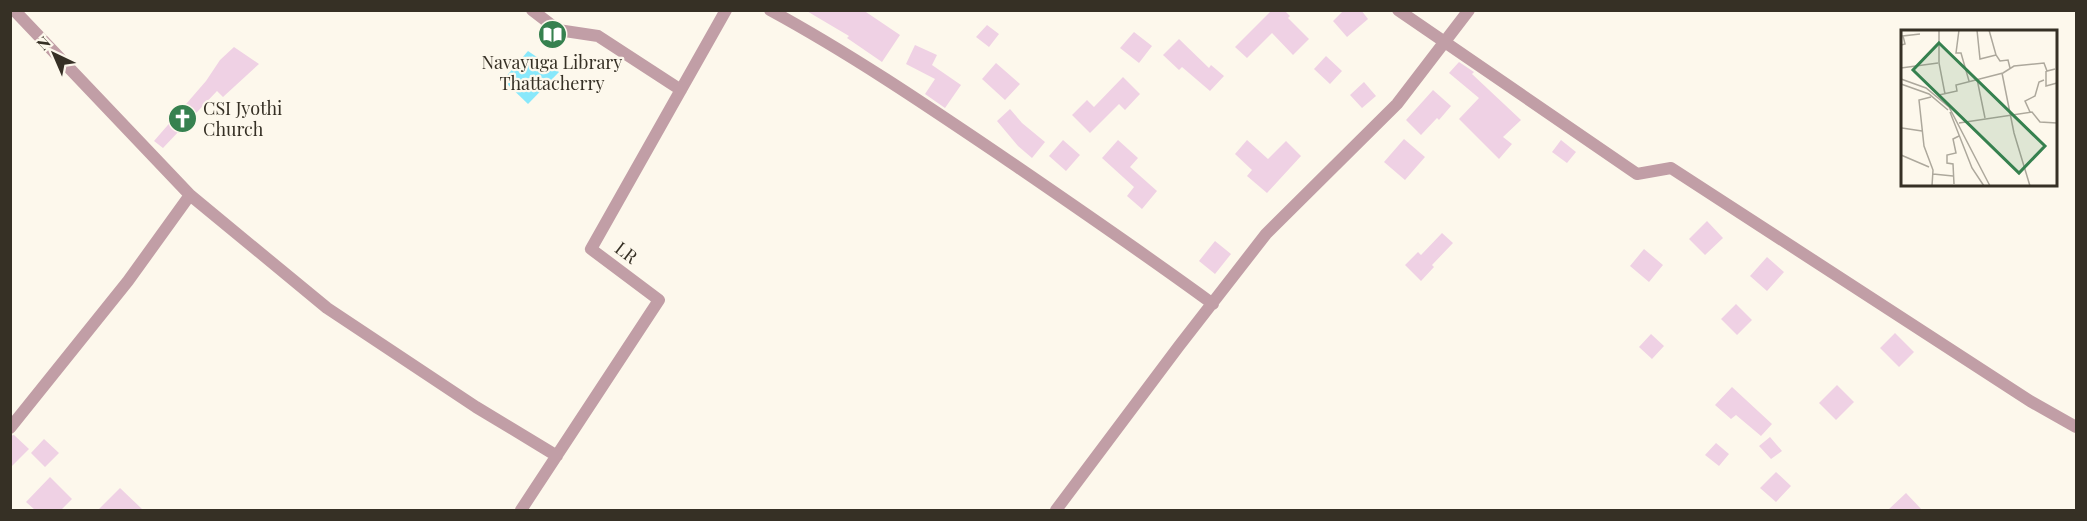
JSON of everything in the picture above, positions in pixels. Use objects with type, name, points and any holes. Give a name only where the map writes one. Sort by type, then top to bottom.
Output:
[{"type":"street","points":[[14,10],[190,195],[327,308],[557,456]]},
{"type":"street","points":[[532,10],[558,30],[598,36],[681,90]]},
{"type":"street","name":"LR","points":[[521,510],[659,300],[591,249],[726,10]]},
{"type":"street","points":[[770,10],[815,35],[929,108],[1141,251],[1213,304]]},
{"type":"street","points":[[1398,10],[1637,174],[1671,168],[2030,401],[2076,427]]},
{"type":"street","points":[[1056,510],[1266,234],[1397,104],[1469,10]]},
{"type":"street","points":[[10,428],[128,280],[190,195]]},
{"type":"water","points":[[528,51],[559,72],[528,104],[503,80]]},
{"type":"building","points":[[805,10],[863,10],[900,35],[882,62],[847,38],[849,36]]},
{"type":"building","points":[[1272,10],[1284,10],[1290,16],[1288,18],[1309,39],[1293,55],[1272,33],[1247,58],[1235,47]]},
{"type":"building","points":[[1344,10],[1361,10],[1368,19],[1347,37],[1333,21]]},
{"type":"building","points":[[987,25],[999,34],[989,47],[976,37]]},
{"type":"building","points":[[1134,32],[1152,46],[1139,63],[1120,48]]},
{"type":"building","points":[[1179,39],[1209,68],[1211,65],[1224,76],[1210,91],[1182,67],[1179,70],[1163,55]]},
{"type":"building","points":[[915,45],[937,55],[932,65],[961,85],[945,108],[925,94],[935,79],[906,64]]},
{"type":"building","name":"CSI Jyothi Church","points":[[234,47],[259,64],[223,97],[217,91],[163,148],[154,141],[206,81],[220,60]]},
{"type":"building","points":[[1326,56],[1342,71],[1330,84],[1314,69]]},
{"type":"building","points":[[1459,62],[1474,72],[1472,74],[1521,120],[1503,137],[1512,144],[1499,159],[1459,119],[1479,98],[1449,73]]},
{"type":"building","points":[[996,63],[1020,84],[1005,100],[982,79]]},
{"type":"building","points":[[1123,77],[1140,94],[1125,110],[1119,104],[1090,133],[1072,115],[1087,100],[1094,107]]},
{"type":"building","points":[[1364,82],[1376,96],[1362,108],[1350,95]]},
{"type":"building","points":[[1433,90],[1451,106],[1421,135],[1406,120]]},
{"type":"building","points":[[1010,109],[1022,123],[1045,142],[1032,158],[1018,146],[997,121]]},
{"type":"building","points":[[1404,139],[1425,157],[1405,180],[1384,162]]},
{"type":"building","points":[[1063,140],[1080,155],[1066,171],[1049,156]]},
{"type":"building","points":[[1118,140],[1138,158],[1130,167],[1157,191],[1142,209],[1127,196],[1134,187],[1102,158]]},
{"type":"building","points":[[1247,140],[1268,159],[1286,141],[1301,156],[1267,193],[1247,176],[1252,170],[1235,154]]},
{"type":"building","points":[[1561,140],[1576,152],[1567,163],[1552,152]]},
{"type":"building","points":[[1707,221],[1723,238],[1705,255],[1689,239]]},
{"type":"building","points":[[1442,233],[1453,243],[1432,265],[1434,267],[1421,281],[1405,265],[1418,252],[1421,255]]},
{"type":"building","points":[[1215,241],[1231,254],[1215,274],[1199,261]]},
{"type":"building","points":[[1644,249],[1663,265],[1649,282],[1630,266]]},
{"type":"building","points":[[1767,257],[1784,272],[1767,291],[1750,276]]},
{"type":"building","points":[[1736,304],[1752,320],[1737,335],[1721,319]]},
{"type":"building","points":[[1895,333],[1914,352],[1899,367],[1880,348]]},
{"type":"building","points":[[1651,334],[1664,346],[1652,359],[1639,347]]},
{"type":"building","points":[[1837,385],[1854,402],[1836,420],[1819,403]]},
{"type":"building","points":[[1732,387],[1772,424],[1761,436],[1736,415],[1731,419],[1715,405]]},
{"type":"building","points":[[14,435],[29,449],[10,468],[10,436]]},
{"type":"building","points":[[1770,437],[1782,451],[1771,459],[1759,446]]},
{"type":"building","points":[[44,439],[59,453],[45,467],[31,453]]},
{"type":"building","points":[[1716,443],[1729,454],[1719,466],[1705,455]]},
{"type":"building","points":[[1776,472],[1791,486],[1776,502],[1760,488]]},
{"type":"building","points":[[50,477],[72,499],[61,510],[35,510],[26,502]]},
{"type":"building","points":[[120,488],[143,510],[98,510]]},
{"type":"building","points":[[1906,493],[1922,510],[1888,510]]},
{"type":"place","name":"Navayuga Library Thattacherry","points":[[552,34]]},
{"type":"place","name":"CSI Jyothi Church","points":[[182,119]]}]
